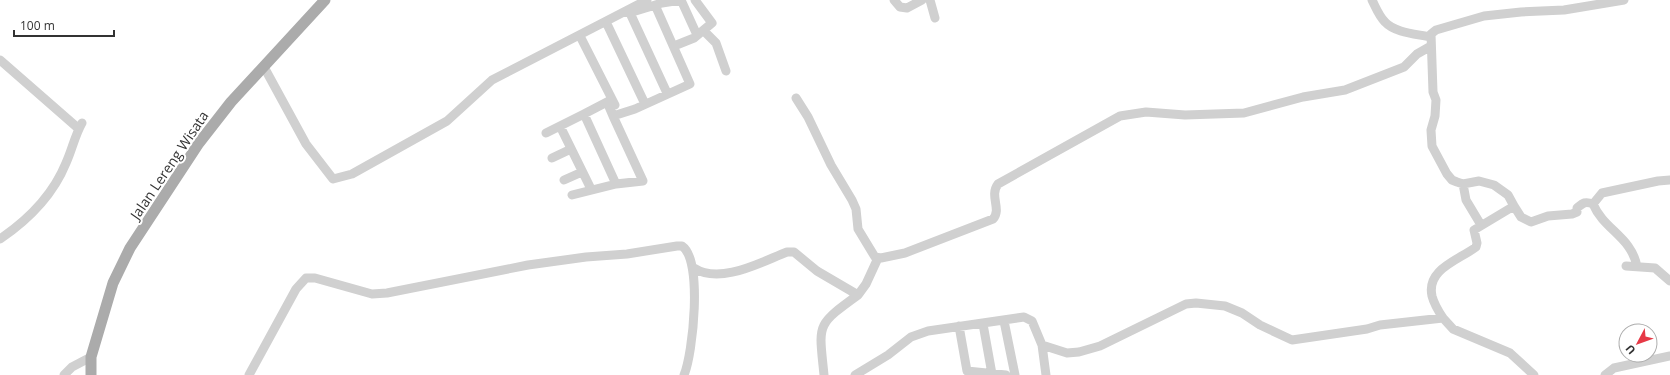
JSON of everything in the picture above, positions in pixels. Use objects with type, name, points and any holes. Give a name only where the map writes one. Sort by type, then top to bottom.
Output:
[{"type":"main road","name":"Jalan Lereng Wisata","points":[[91,375],[91,358],[113,283],[123,258],[199,143],[231,102],[325,0]]},
{"type":"street","points":[[264,67],[306,144],[334,179],[352,174],[447,121],[492,80],[586,30],[647,0]]},
{"type":"street","points":[[565,42],[581,38],[630,13],[655,5],[681,0],[701,33],[716,43],[726,72]]},
{"type":"street","points":[[674,46],[701,33],[712,23],[695,0]]},
{"type":"street","points":[[894,0],[900,7],[905,8],[922,0]]},
{"type":"street","points":[[930,0],[935,18]]},
{"type":"street","points":[[1372,0],[1381,18],[1386,24],[1431,41]]},
{"type":"street","points":[[878,258],[905,253],[993,220],[997,212],[994,193],[998,184],[1120,116],[1146,112],[1185,115],[1244,113],[1303,97],[1344,90],[1404,67],[1431,41],[1436,30],[1484,16],[1521,12],[1564,10],[1624,0]]},
{"type":"street","points":[[616,115],[690,84],[655,5]]},
{"type":"street","points":[[630,13],[667,93]]},
{"type":"street","points":[[607,24],[645,104]]},
{"type":"street","points":[[572,195],[591,189],[616,184],[643,181],[616,115],[581,38]]},
{"type":"street","points":[[1431,41],[1433,92],[1436,100],[1435,116],[1431,130],[1432,146],[1452,180],[1463,184],[1479,181],[1494,185],[1512,199],[1514,206],[1521,217],[1531,222],[1548,216],[1572,214],[1577,212],[1577,208],[1581,204],[1585,202],[1592,204],[1602,219],[1628,244],[1633,252],[1637,267]]},
{"type":"street","points":[[0,60],[81,126],[66,164],[55,186],[30,216],[0,239]]},
{"type":"street","points":[[796,98],[808,117],[831,166],[852,200],[856,209],[858,229],[871,252],[878,258]]},
{"type":"street","points":[[546,133],[609,101]]},
{"type":"street","points":[[584,114],[616,184]]},
{"type":"street","points":[[560,126],[591,189]]},
{"type":"street","points":[[552,158],[571,149]]},
{"type":"street","points":[[564,180],[582,172]]},
{"type":"street","points":[[1592,204],[1602,193],[1658,181],[1670,180]]},
{"type":"street","points":[[1463,184],[1466,200],[1481,225]]},
{"type":"street","points":[[1514,206],[1473,231],[1477,243],[1476,248],[1455,262],[1444,266],[1431,287],[1432,297],[1443,318],[1453,329],[1510,353],[1534,375]]},
{"type":"street","points":[[249,375],[257,364],[296,289],[306,278],[315,278],[372,294],[387,294],[528,265],[586,257],[627,254],[682,246],[687,251],[694,268],[695,287],[693,316],[685,372],[680,370],[676,375]]},
{"type":"street","points":[[694,268],[702,274],[742,271],[787,252],[794,252],[817,271],[858,295]]},
{"type":"street","points":[[824,375],[821,329],[826,320],[858,295],[866,284],[878,258]]},
{"type":"street","points":[[1626,266],[1656,268],[1670,281]]},
{"type":"street","points":[[1042,345],[1067,352],[1079,352],[1100,346],[1186,304],[1225,306],[1242,313],[1260,325],[1292,340],[1367,329],[1380,325],[1443,318]]},
{"type":"street","points":[[855,375],[888,355],[912,337],[928,331],[1024,317],[1032,321],[1042,345],[1046,375]]},
{"type":"street","points":[[1004,320],[1015,375]]},
{"type":"street","points":[[983,324],[992,374]]},
{"type":"street","points":[[959,326],[967,371],[1006,375]]},
{"type":"street","points":[[1605,375],[1614,368],[1670,356]]},
{"type":"street","points":[[64,375],[72,367],[91,358]]}]
